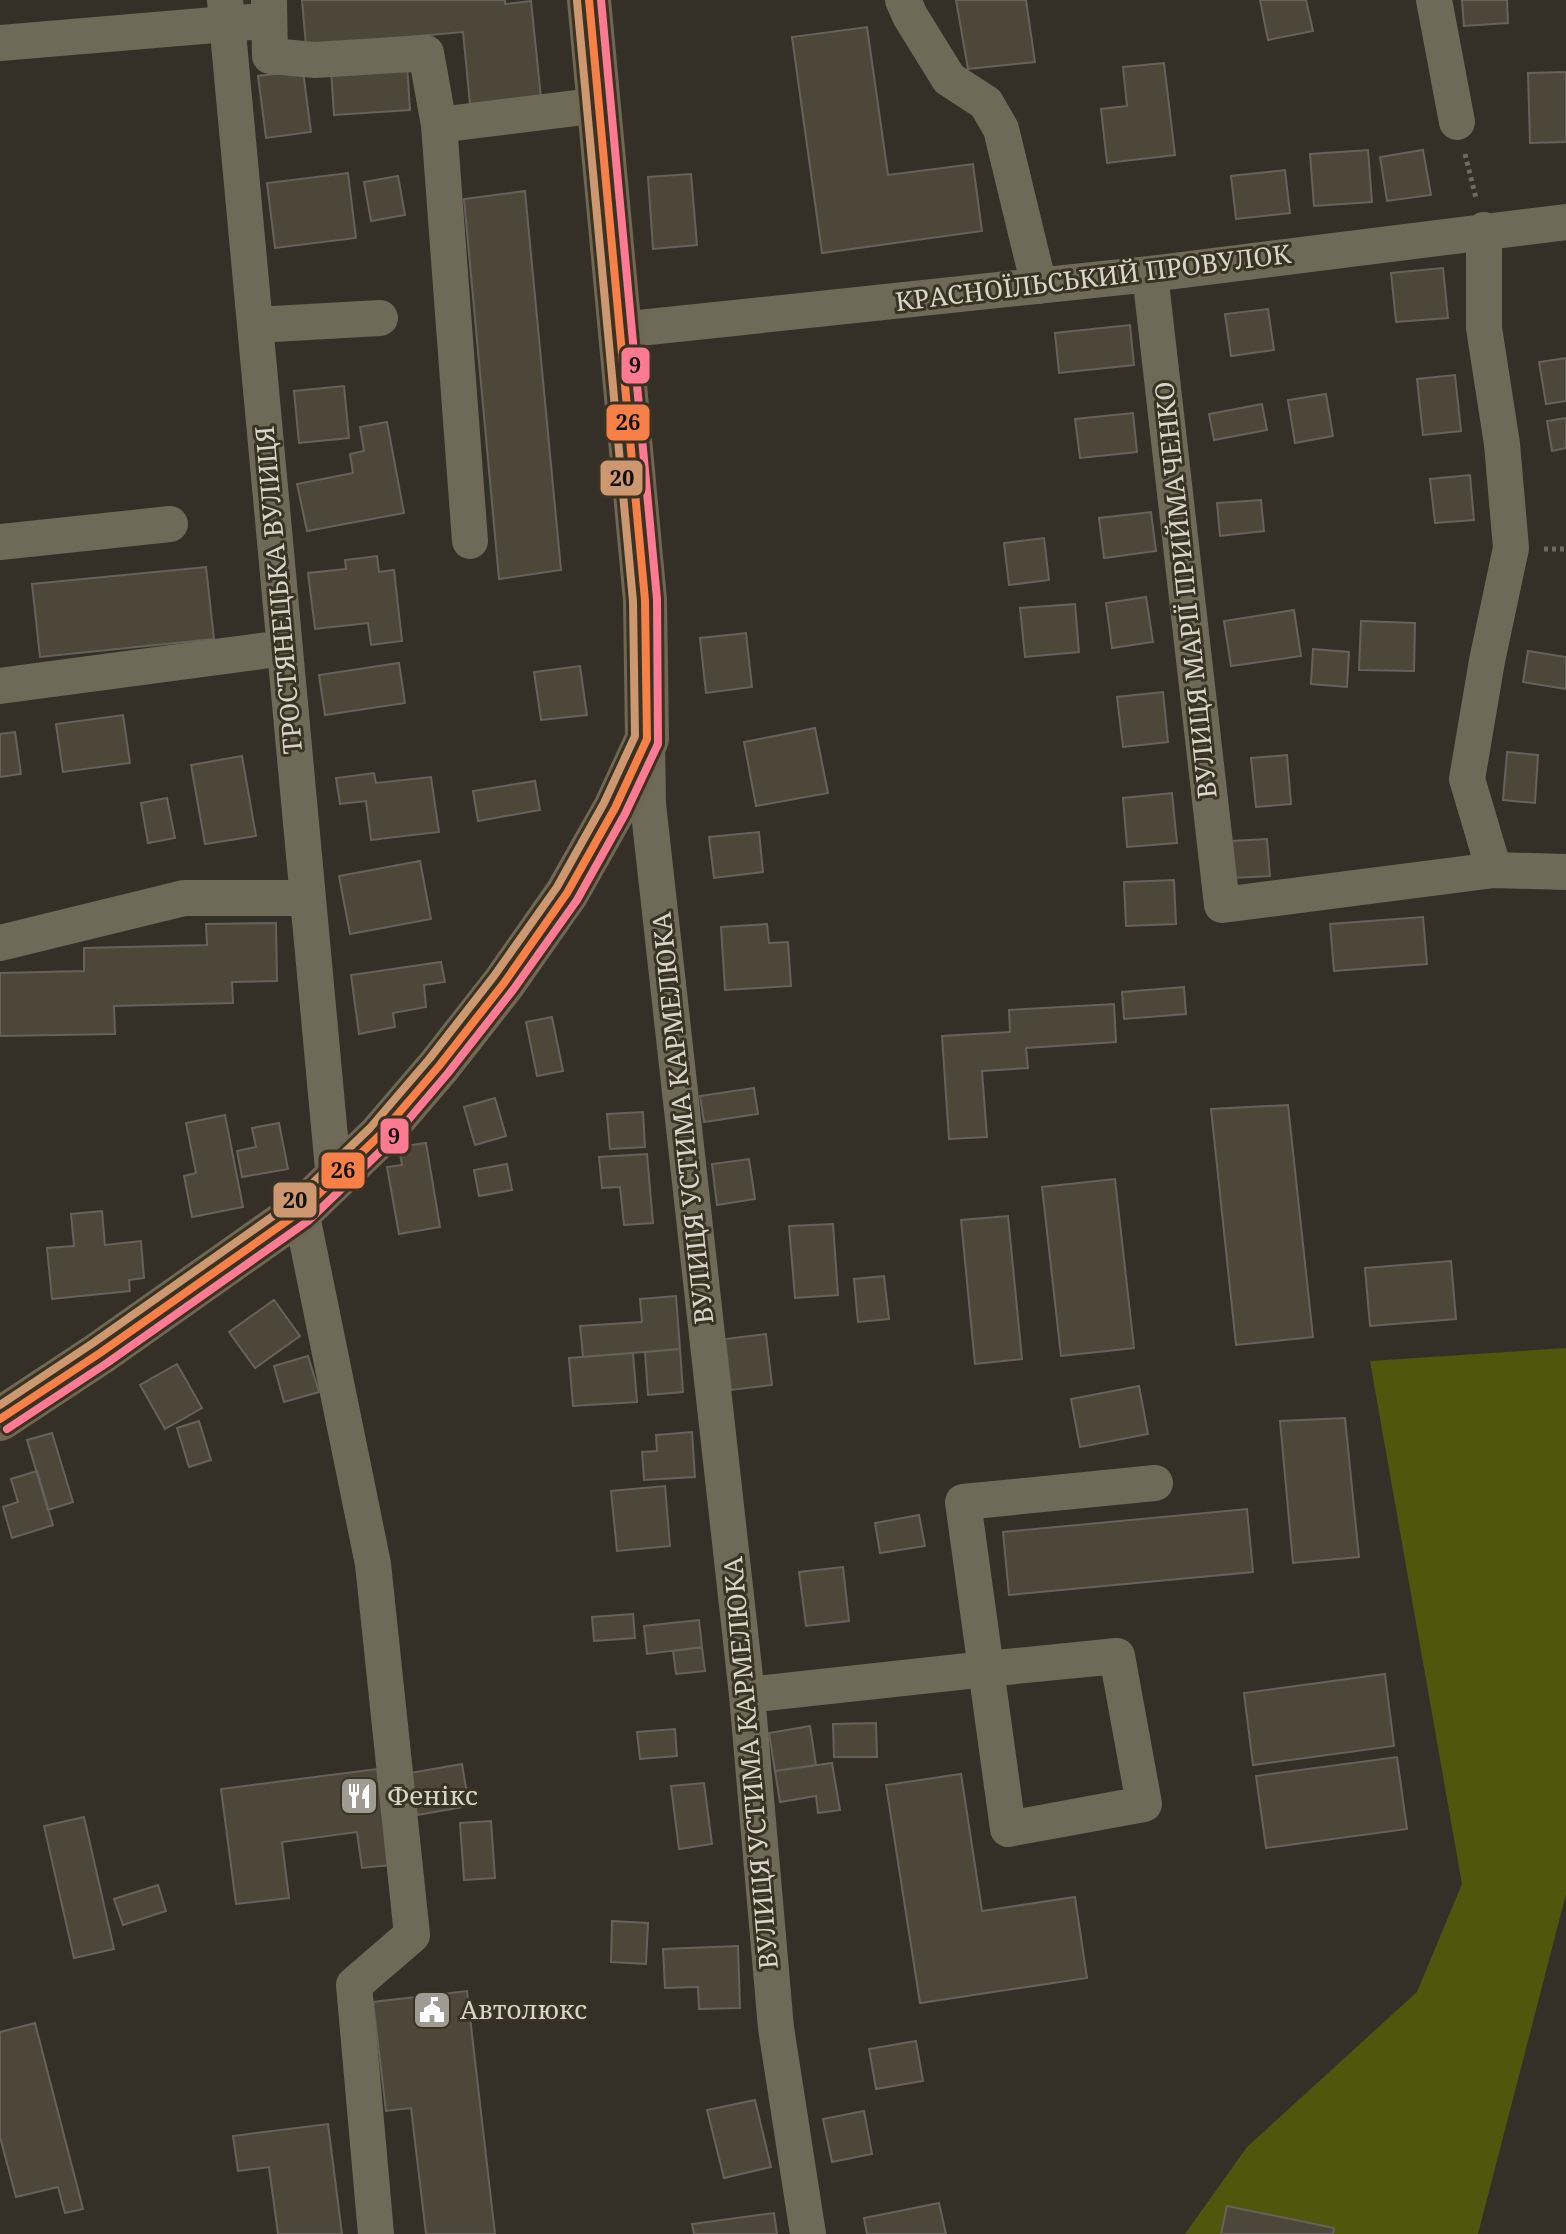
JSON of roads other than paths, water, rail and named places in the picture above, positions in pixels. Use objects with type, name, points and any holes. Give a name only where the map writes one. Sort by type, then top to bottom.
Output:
[{"type":"main road","name":"ВУЛИЦЯ УСТИМА КАРМЕЛЮКА","points":[[589,0],[645,600],[647,739]]},
{"type":"main road","points":[[0,1419],[100,1353],[301,1211],[379,1136],[513,970],[574,881],[615,808],[647,739]]},
{"type":"street","points":[[903,0],[949,79],[986,103],[1001,129],[1039,286]]},
{"type":"street","points":[[1434,0],[1457,122]]},
{"type":"street","points":[[0,43],[226,12],[269,10],[270,56],[315,60],[426,53],[439,125],[470,541]]},
{"type":"street","name":"ТРОСТЯНЕЦЬКА ВУЛИЦЯ","points":[[226,12],[334,1180]]},
{"type":"street","points":[[439,125],[600,105]]},
{"type":"street","name":"КРАСНОЇЛЬСЬКИЙ ПРОВУЛОК","points":[[620,330],[1150,274],[1566,222]]},
{"type":"street","points":[[1484,230],[1484,328],[1502,444],[1511,548],[1487,661],[1467,779],[1494,870],[1566,872]]},
{"type":"street","name":"ВУЛИЦЯ МАРІЇ ПРИЙМАЧЕНКО","points":[[1150,274],[1222,905],[1494,870]]},
{"type":"street","points":[[255,325],[380,318]]},
{"type":"street","points":[[0,542],[170,524]]},
{"type":"street","points":[[0,686],[284,648]]},
{"type":"street","name":"ВУЛИЦЯ УСТИМА КАРМЕЛЮКА","points":[[647,739],[648,804],[747,1695],[776,2028],[808,2234]]},
{"type":"street","points":[[0,943],[184,898],[307,898]]},
{"type":"street","points":[[301,1211],[373,1564],[412,1935],[354,1985],[376,2234]]},
{"type":"street","points":[[747,1695],[986,1669],[1117,1656],[1144,1804],[1008,1829],[986,1669],[963,1502],[1155,1483]]},
{"type":"place","name":"Фенікс","points":[[359,1796]]},
{"type":"place","name":"Автолюкс","points":[[432,2010]]}]
